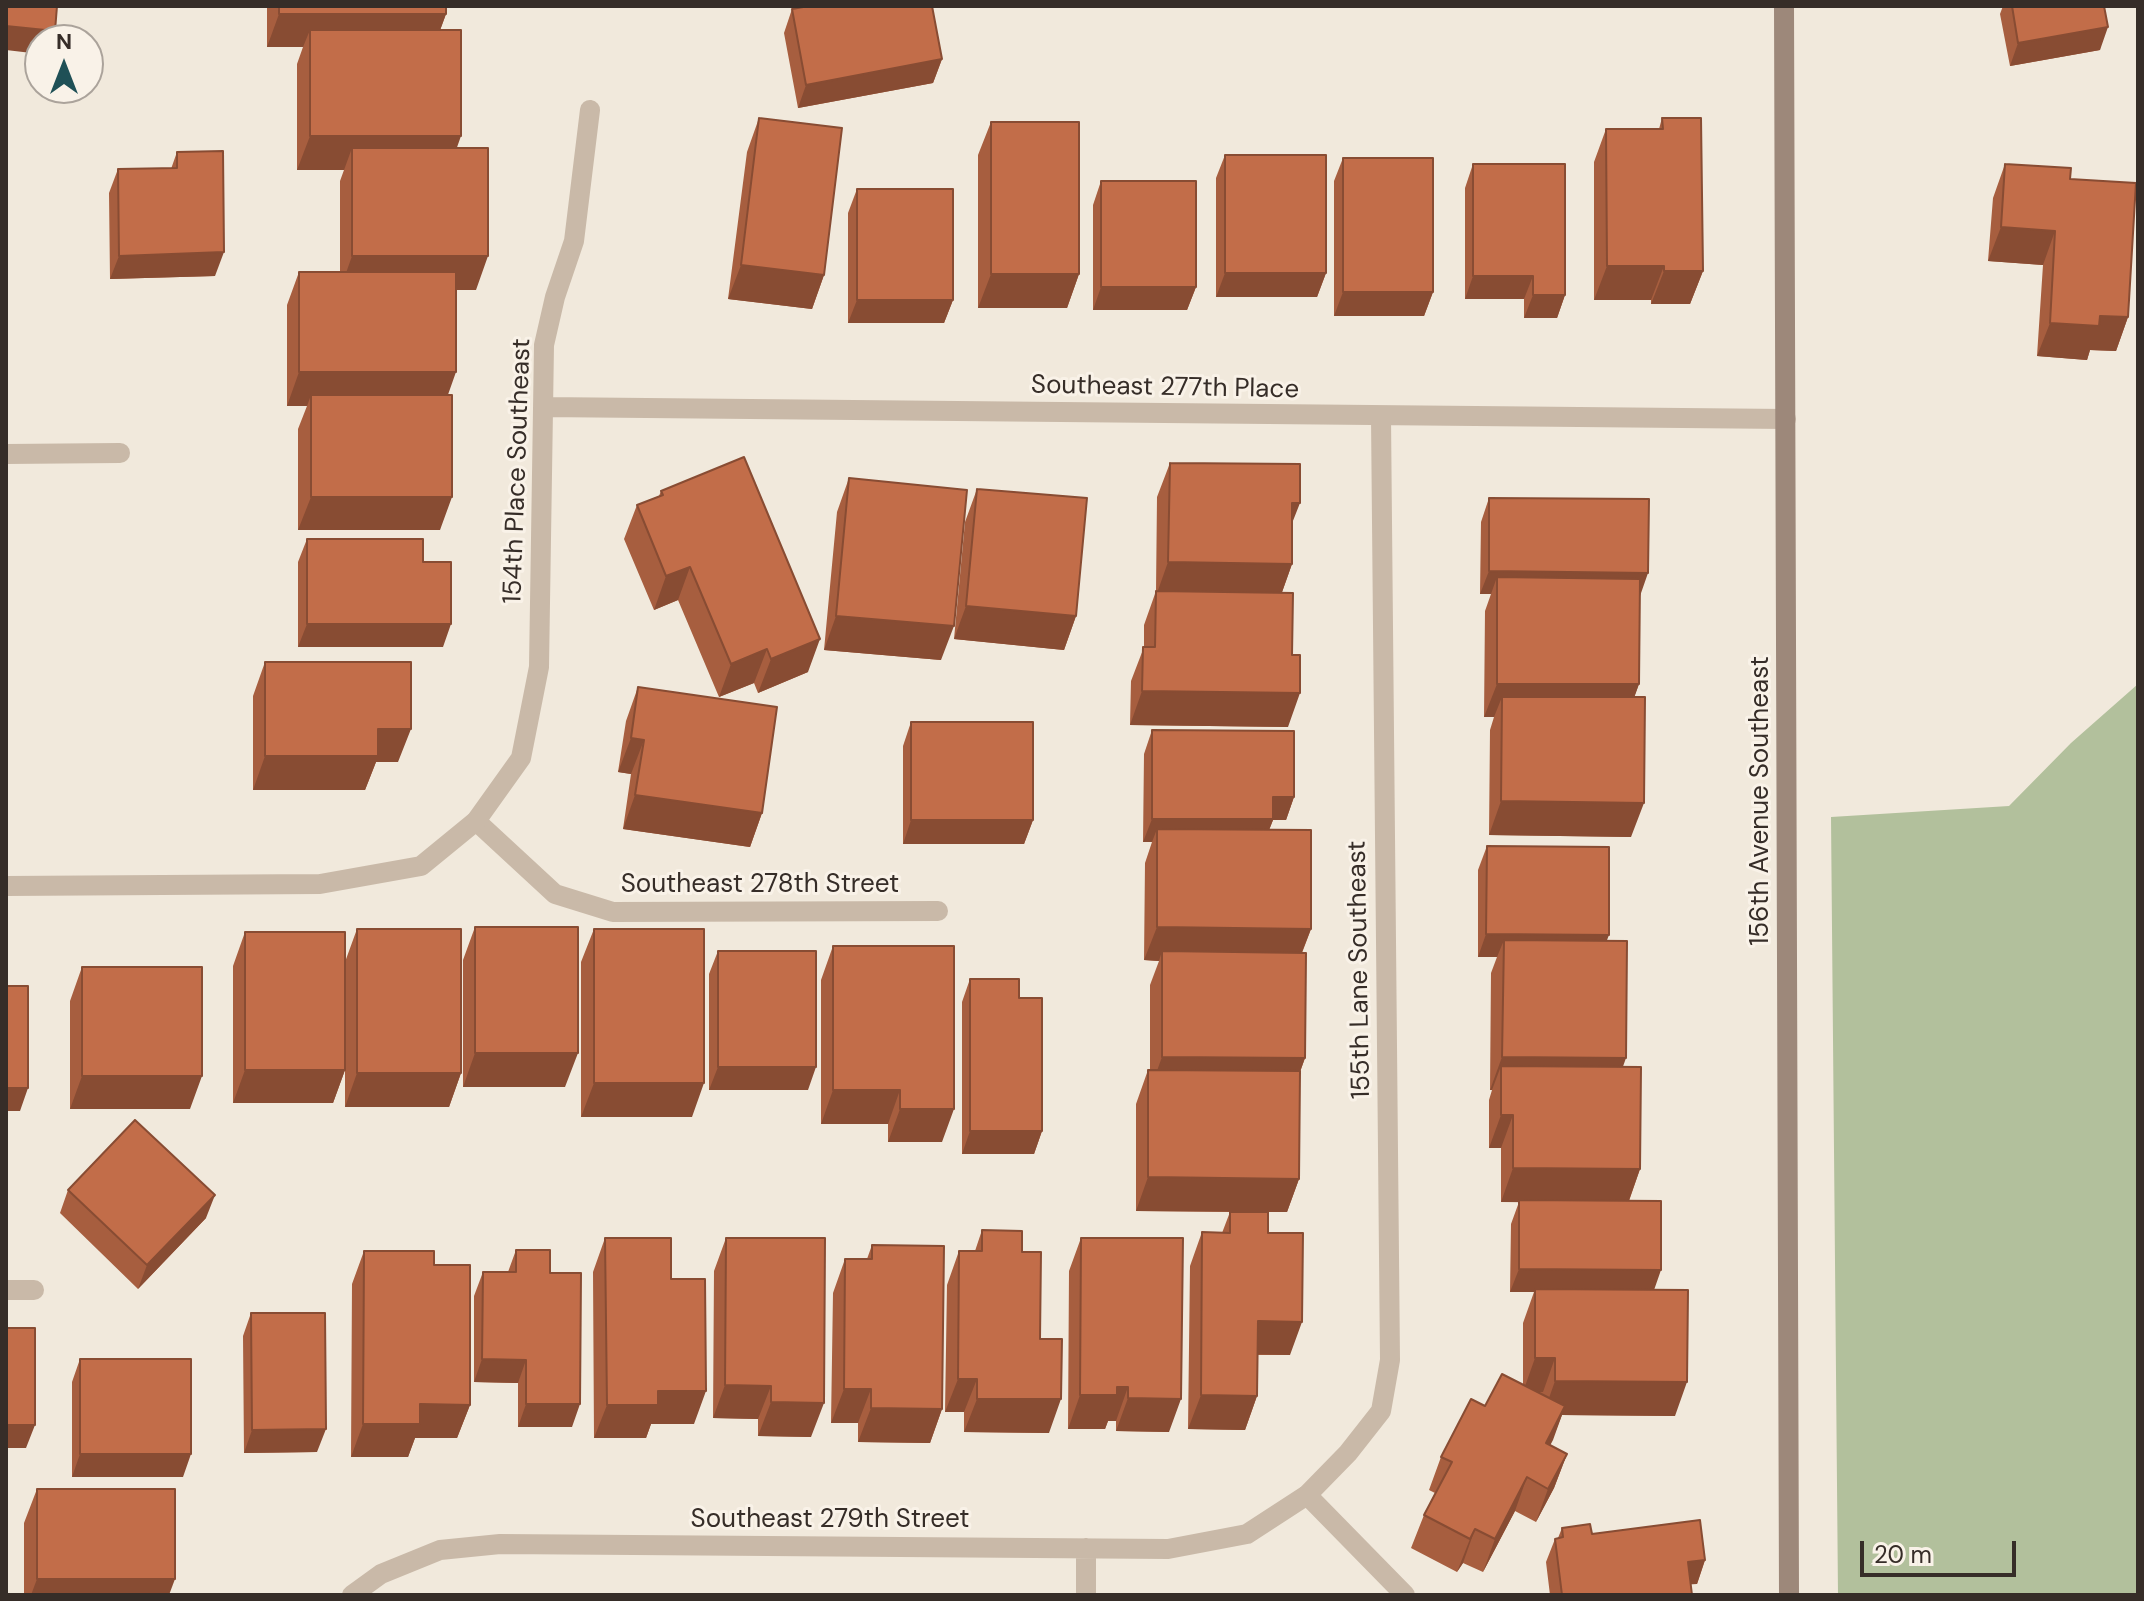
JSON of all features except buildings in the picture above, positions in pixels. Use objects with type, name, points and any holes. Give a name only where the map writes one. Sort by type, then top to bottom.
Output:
[{"type":"street","name":"156th Avenue Southeast","points":[[1784,6],[1789,1595]]},
{"type":"street","name":"154th Place Southeast","points":[[476,821],[521,758],[539,667],[544,345],[555,297],[574,241],[590,110]]},
{"type":"street","name":"Southeast 277th Place","points":[[543,407],[1786,419]]},
{"type":"street","name":"155th Lane Southeast","points":[[1307,1495],[1348,1453],[1381,1411],[1390,1360],[1381,417]]},
{"type":"street","points":[[6,454],[120,453]]},
{"type":"street","points":[[6,886],[320,884],[421,866],[476,821]]},
{"type":"street","name":"Southeast 278th Street","points":[[476,821],[555,894],[613,912],[938,911]]},
{"type":"street","points":[[6,1290],[34,1290]]},
{"type":"street","points":[[1307,1495],[1405,1595]]},
{"type":"street","name":"Southeast 279th Street","points":[[352,1595],[381,1574],[440,1550],[500,1544],[1168,1549],[1247,1534],[1307,1495]]},
{"type":"street","points":[[1086,1548],[1086,1595]]},
{"type":"green space","points":[[2138,684],[2138,1595],[1838,1595],[1831,817],[2009,806],[2071,743]]}]
